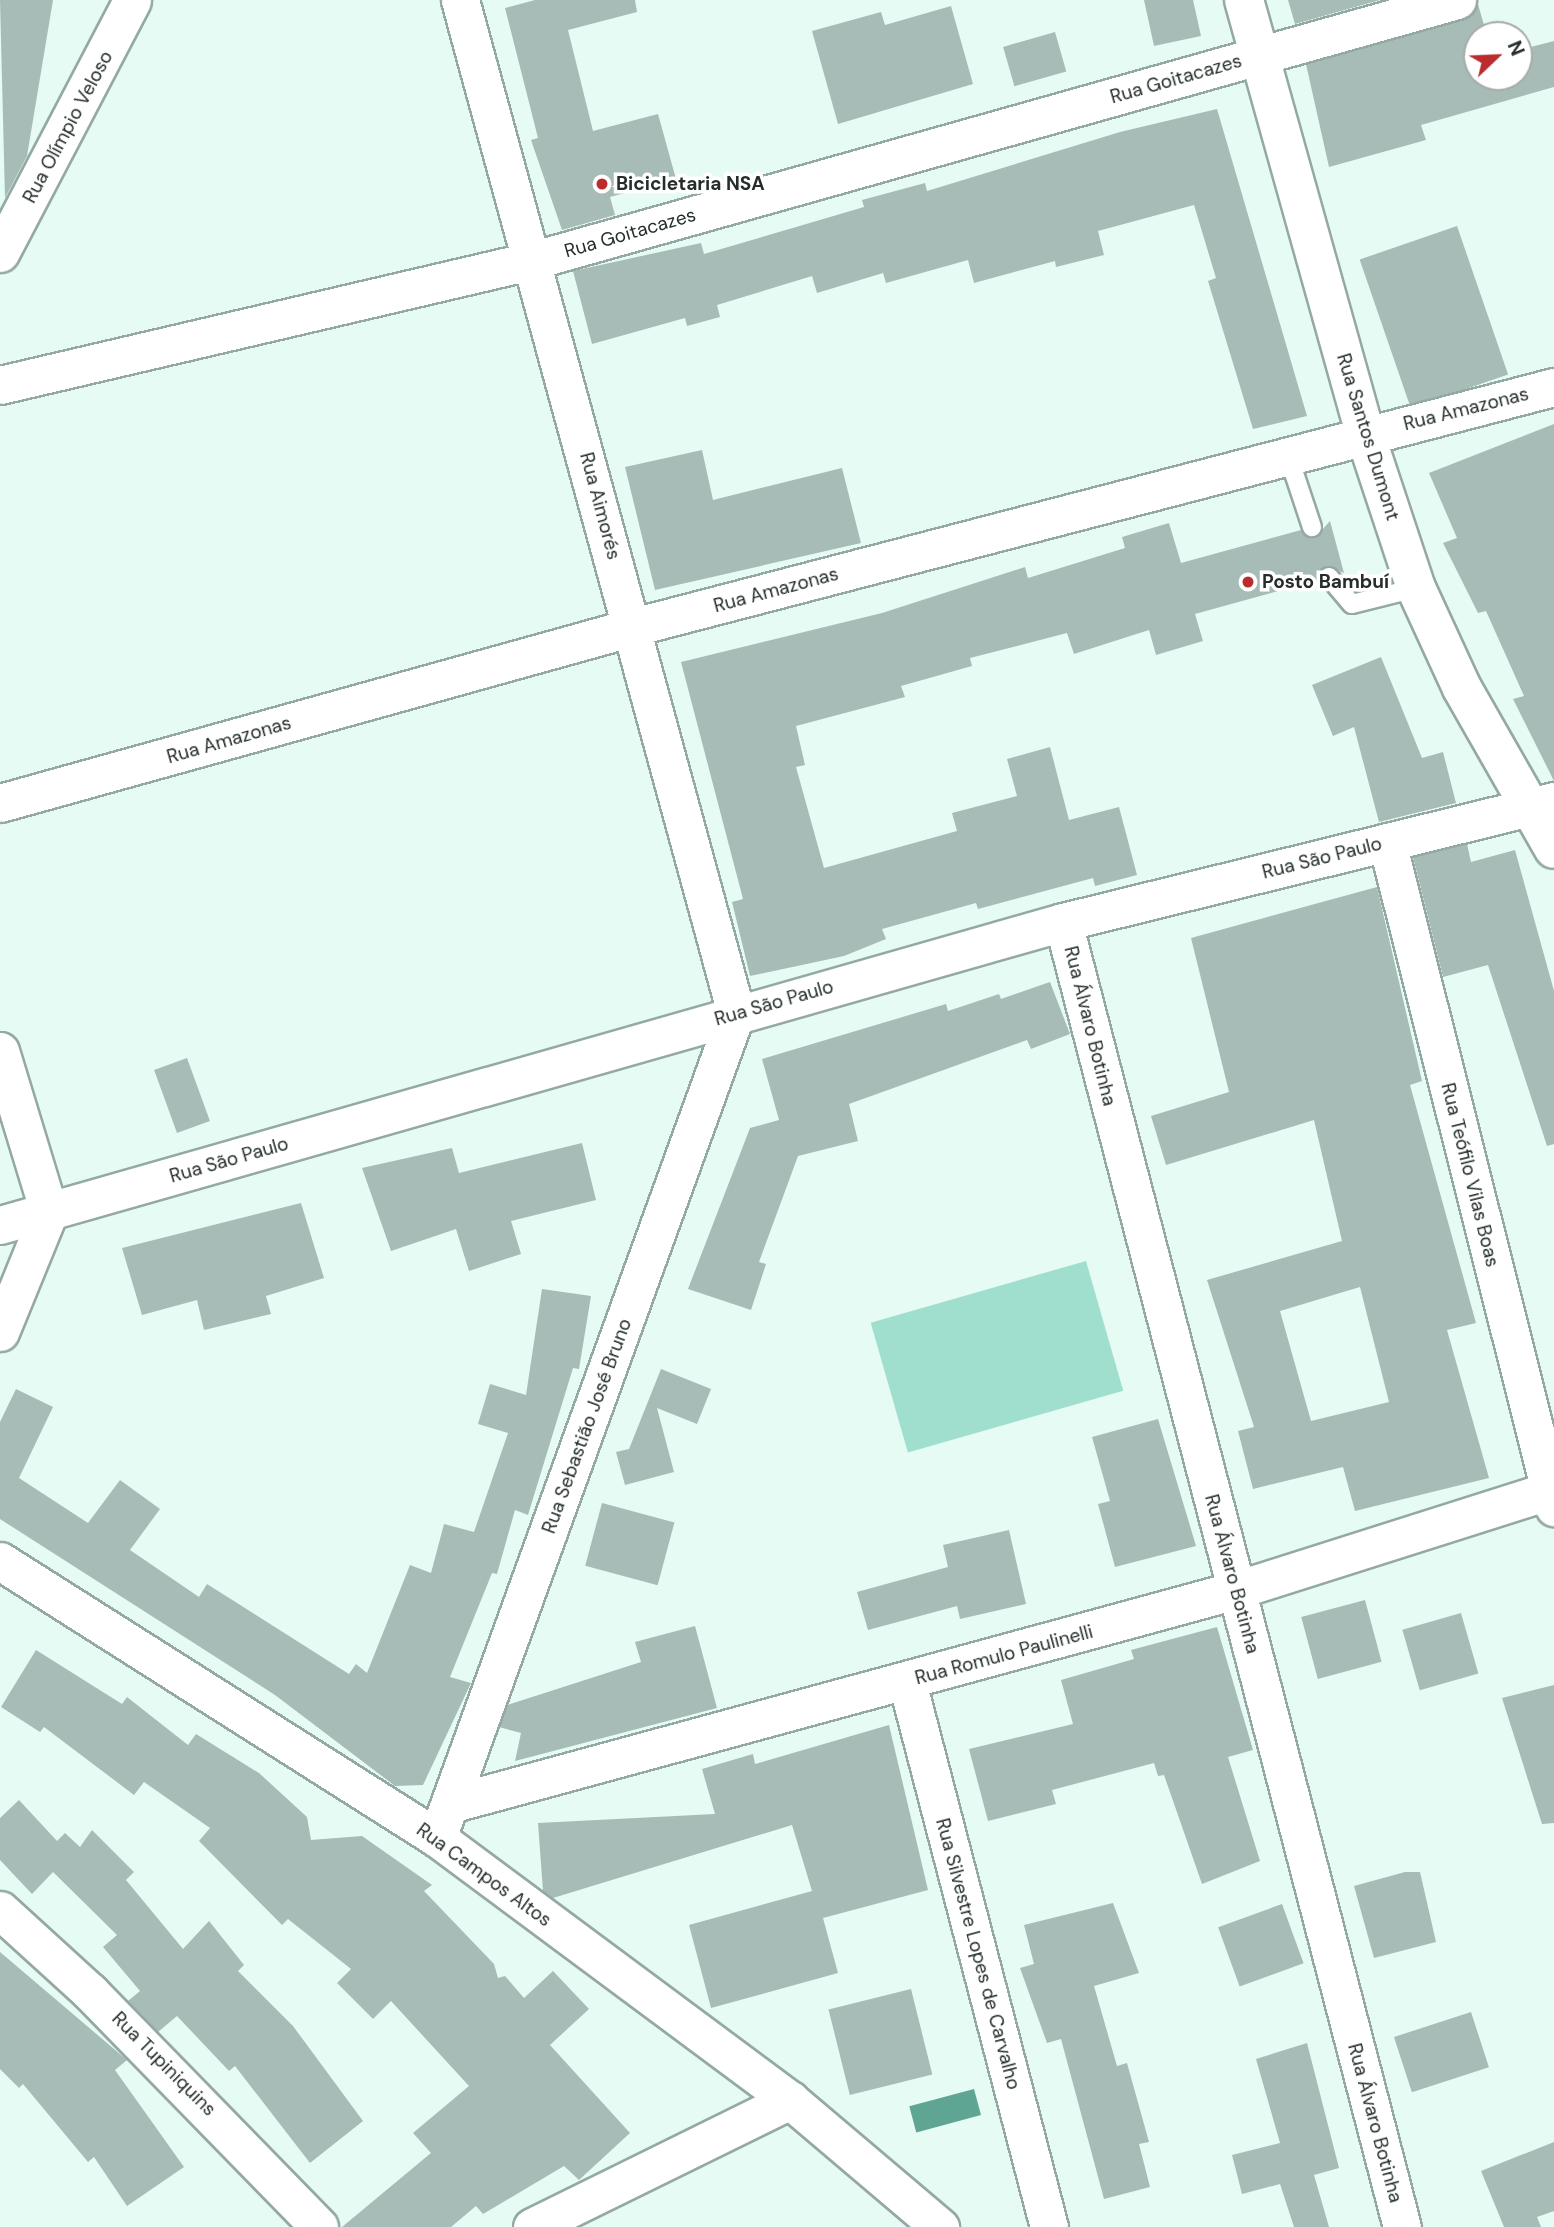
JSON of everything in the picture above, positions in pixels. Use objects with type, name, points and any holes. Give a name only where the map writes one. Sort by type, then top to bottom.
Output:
[{"type":"main road","name":"Rua Santos Dumont","points":[[1244,0],[1365,434],[1416,588],[1541,804],[1554,849]]},
{"type":"street","name":"Rua Olímpio Veloso","points":[[0,253],[132,0]]},
{"type":"street","name":"Rua Aimorés","points":[[460,0],[534,260],[736,1013]]},
{"type":"street","name":"Rua Goitacazes","points":[[0,385],[534,260],[1457,0]]},
{"type":"street","name":"Rua Amazonas","points":[[0,803],[633,627],[1365,434],[1554,387]]},
{"type":"street","name":"Rua São Paulo","points":[[0,1225],[736,1013],[1063,922],[1541,804]]},
{"type":"street","name":"Rua Teófilo Vilas Boas","points":[[1387,842],[1552,1496]]},
{"type":"street","name":"Rua Álvaro Botinha","points":[[1063,922],[1402,2227]]},
{"type":"street","name":"Rua Sebastião José Bruno","points":[[437,1838],[736,1013]]},
{"type":"street","points":[[0,1051],[49,1212],[0,1332]]},
{"type":"street","name":"Rua Romulo Paulinelli","points":[[450,1804],[907,1682],[1236,1590],[1552,1496]]},
{"type":"street","name":"Rua Campos Altos","points":[[0,1561],[437,1838],[790,2100],[940,2227]]},
{"type":"street","name":"Rua Silvestre Lopes de Carvalho","points":[[907,1682],[1049,2227]]},
{"type":"street","name":"Rua Tupiniquins","points":[[0,1910],[130,2031],[319,2227]]},
{"type":"street","points":[[532,2227],[790,2100]]},
{"type":"lane","points":[[1289,455],[1312,527]]},
{"type":"lane","points":[[1329,577],[1352,604],[1416,588]]},
{"type":"shaded area","points":[[1086,1261],[1123,1391],[908,1453],[871,1323]]},
{"type":"shaded area","points":[[974,2089],[981,2115],[916,2132],[909,2106]]},
{"type":"building","points":[[0,0],[53,0],[27,156],[5,198]]},
{"type":"building","points":[[535,0],[635,0],[637,12],[568,30],[593,131],[658,114],[676,179],[610,197],[615,215],[562,230],[531,140],[538,138],[505,8]]},
{"type":"building","points":[[1144,0],[1193,0],[1201,36],[1154,46]]},
{"type":"building","points":[[1288,0],[1380,0],[1295,24]]},
{"type":"building","points":[[1477,1],[1483,21],[1463,21],[1463,91],[1533,91],[1533,46],[1554,41],[1554,87],[1421,125],[1426,140],[1329,167],[1306,64],[1463,20]]},
{"type":"building","points":[[951,6],[973,84],[838,124],[812,31],[881,12],[885,25]]},
{"type":"building","points":[[1055,32],[1066,71],[1014,86],[1003,47]]},
{"type":"building","points":[[1217,109],[1307,416],[1253,429],[1208,281],[1216,278],[1194,205],[1098,231],[1104,255],[1056,267],[1055,261],[974,283],[968,260],[886,283],[883,273],[817,293],[812,276],[717,305],[720,317],[687,326],[685,318],[592,344],[573,271],[701,243],[704,254],[864,207],[862,200],[925,183],[927,191],[1120,132]]},
{"type":"building","points":[[1457,226],[1508,374],[1411,408],[1360,260]]},
{"type":"building","points":[[1554,424],[1554,781],[1513,699],[1524,696],[1486,611],[1478,613],[1443,543],[1457,538],[1429,473]]},
{"type":"building","points":[[702,450],[713,500],[842,468],[861,543],[655,590],[625,467]]},
{"type":"building","points":[[1330,521],[1344,573],[1326,566],[1318,580],[1195,614],[1203,641],[1156,655],[1149,630],[1074,654],[1067,633],[970,658],[972,666],[901,686],[905,697],[796,726],[805,765],[796,767],[824,868],[957,831],[952,813],[1017,796],[1007,759],[1050,747],[1069,820],[1119,807],[1137,875],[1095,886],[1093,878],[978,909],[976,903],[882,929],[886,939],[844,956],[750,976],[732,902],[743,899],[681,662],[882,613],[1025,567],[1028,578],[1125,548],[1122,537],[1169,523],[1181,563],[1301,530],[1315,538]]},
{"type":"building","points":[[1381,657],[1422,758],[1443,752],[1456,803],[1379,822],[1354,727],[1333,736],[1312,685]]},
{"type":"building","points":[[1467,844],[1471,862],[1515,850],[1554,991],[1554,1144],[1547,1146],[1488,965],[1443,977],[1413,857]]},
{"type":"building","points":[[1377,887],[1422,1081],[1410,1085],[1476,1323],[1447,1330],[1489,1478],[1355,1511],[1343,1467],[1253,1489],[1238,1431],[1254,1427],[1207,1280],[1342,1241],[1314,1120],[1166,1165],[1151,1116],[1229,1092],[1191,938]],"holes":[[[1360,1287],[1389,1402],[1311,1421],[1280,1311]]]},
{"type":"building","points":[[1050,982],[1070,1034],[1031,1049],[1027,1040],[849,1104],[858,1141],[798,1156],[759,1262],[766,1264],[751,1310],[688,1289],[750,1128],[779,1120],[762,1059],[946,1004],[948,1011],[999,994],[1001,999]]},
{"type":"building","points":[[187,1058],[210,1121],[177,1133],[154,1070]]},
{"type":"building","points":[[582,1143],[596,1200],[511,1221],[521,1254],[469,1271],[456,1229],[391,1251],[362,1168],[452,1148],[459,1173]]},
{"type":"building","points":[[301,1203],[324,1278],[266,1296],[271,1314],[204,1330],[197,1300],[142,1315],[122,1248]]},
{"type":"building","points":[[542,1289],[591,1296],[579,1369],[573,1368],[528,1515],[515,1510],[497,1574],[492,1573],[450,1677],[471,1683],[423,1785],[395,1786],[275,1695],[0,1519],[0,1422],[16,1389],[53,1407],[19,1478],[88,1523],[120,1480],[160,1509],[130,1550],[199,1597],[207,1584],[349,1674],[356,1664],[367,1673],[410,1565],[431,1573],[444,1524],[474,1532],[508,1433],[478,1424],[490,1384],[526,1395]]},
{"type":"building","points":[[661,1369],[711,1389],[697,1424],[657,1408],[674,1472],[625,1485],[616,1452],[629,1449]]},
{"type":"building","points":[[1158,1419],[1196,1546],[1115,1567],[1098,1504],[1110,1501],[1092,1437]]},
{"type":"building","points":[[602,1503],[674,1522],[658,1585],[585,1566]]},
{"type":"building","points":[[1009,1530],[1026,1604],[960,1619],[957,1606],[868,1630],[857,1592],[948,1567],[943,1545]]},
{"type":"building","points":[[1365,1600],[1382,1662],[1318,1679],[1301,1617]]},
{"type":"building","points":[[1461,1613],[1478,1674],[1420,1690],[1402,1630]]},
{"type":"building","points":[[695,1626],[717,1708],[515,1761],[521,1733],[499,1727],[507,1705],[641,1662],[635,1642]]},
{"type":"building","points":[[1217,1627],[1253,1750],[1228,1757],[1260,1861],[1202,1884],[1164,1775],[1158,1776],[1154,1763],[1052,1790],[1056,1804],[988,1821],[969,1749],[1073,1724],[1061,1680],[1134,1659],[1131,1650]]},
{"type":"building","points":[[36,1650],[122,1704],[127,1697],[188,1745],[196,1734],[259,1773],[307,1817],[311,1840],[362,1836],[432,1885],[424,1891],[494,1964],[498,1978],[505,1976],[524,1998],[553,1971],[589,2009],[550,2045],[630,2133],[579,2180],[564,2166],[483,2214],[476,2206],[451,2227],[342,2227],[431,2153],[413,2133],[469,2086],[391,2001],[373,2019],[337,1983],[351,1969],[288,1919],[282,1925],[199,1841],[210,1828],[144,1782],[134,1795],[44,1727],[40,1732],[1,1707]]},
{"type":"building","points":[[1554,1685],[1554,1823],[1542,1824],[1502,1698]]},
{"type":"building","points":[[889,1725],[928,1890],[823,1918],[838,1973],[711,2008],[689,1925],[812,1891],[792,1825],[553,1898],[543,1891],[538,1823],[715,1814],[702,1769],[753,1754],[755,1764]]},
{"type":"building","points":[[19,1800],[57,1841],[65,1833],[80,1847],[92,1830],[134,1872],[126,1880],[183,1949],[209,1921],[244,1965],[238,1971],[293,2026],[363,2121],[310,2163],[235,2066],[229,2071],[177,2016],[158,2032],[128,2001],[140,1991],[103,1947],[117,1935],[53,1872],[32,1894],[0,1860],[0,1818]]},
{"type":"building","points":[[1405,1872],[1420,1872],[1436,1942],[1374,1958],[1354,1886]]},
{"type":"building","points":[[1113,1903],[1139,1973],[1094,1986],[1117,2066],[1127,2063],[1149,2142],[1139,2144],[1150,2187],[1104,2199],[1061,2039],[1047,2043],[1020,1968],[1034,1964],[1024,1925]]},
{"type":"building","points":[[1282,1904],[1304,1963],[1240,1986],[1218,1927]]},
{"type":"building","points":[[0,1952],[127,2060],[115,2070],[184,2167],[127,2206],[94,2157],[88,2162],[23,2084],[19,2088],[0,2069]]},
{"type":"building","points":[[911,1989],[932,2074],[850,2095],[829,2010]]},
{"type":"building","points":[[1471,2012],[1489,2067],[1412,2092],[1394,2037]]},
{"type":"building","points":[[1307,2043],[1339,2168],[1314,2175],[1329,2227],[1294,2227],[1280,2184],[1242,2194],[1232,2155],[1280,2143],[1256,2059]]},
{"type":"building","points":[[1554,2142],[1554,2211],[1537,2217],[1541,2227],[1504,2227],[1481,2171]]},
{"type":"place","name":"Bicicletaria NSA","points":[[602,184]]},
{"type":"place","name":"Posto Bambuí","points":[[1248,582]]}]
